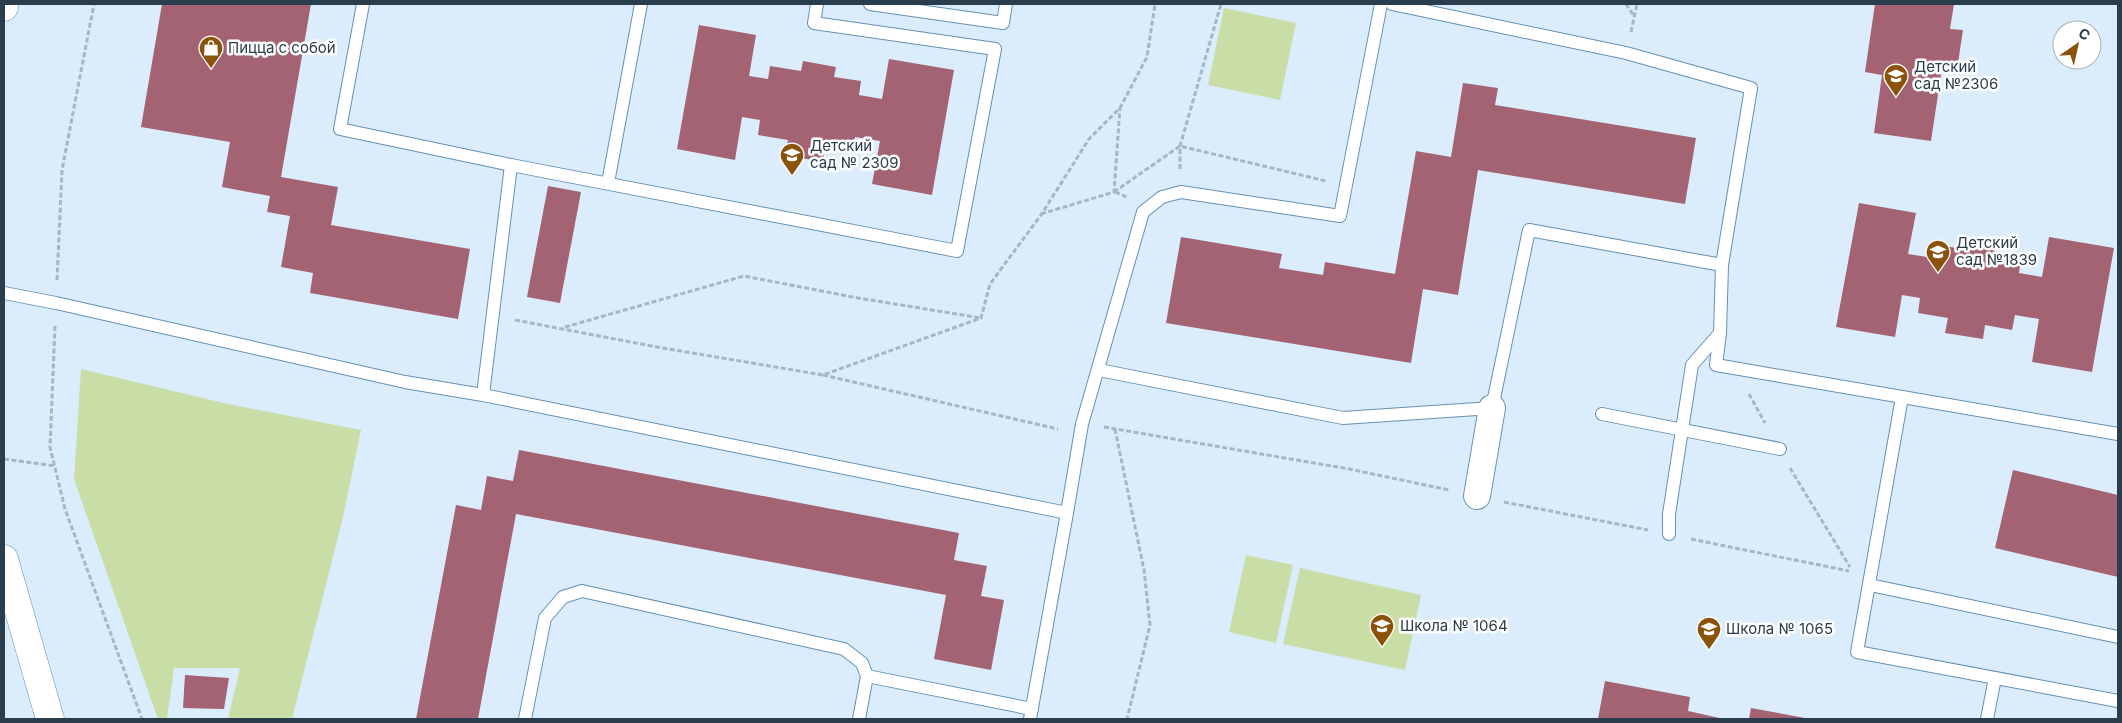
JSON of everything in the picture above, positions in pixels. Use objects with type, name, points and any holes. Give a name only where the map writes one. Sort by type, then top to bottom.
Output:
[{"type":"street","points":[[1476,496],[1492,408]]},
{"type":"street","points":[[4,559],[50,719]]},
{"type":"lane","points":[[363,4],[340,129],[511,165],[957,251],[995,49],[814,23],[818,4]]},
{"type":"lane","points":[[608,183],[641,4]]},
{"type":"lane","points":[[870,4],[1003,23],[1006,4]]},
{"type":"lane","points":[[867,676],[1031,714],[1082,424],[1143,212],[1162,197],[1181,192],[1340,216],[1381,4]]},
{"type":"lane","points":[[1392,4],[1626,53],[1751,88],[1722,265],[1720,333],[1716,365],[2118,434]]},
{"type":"lane","points":[[483,395],[511,165]]},
{"type":"lane","points":[[1099,370],[1343,418],[1492,408],[1530,230],[1722,265]]},
{"type":"lane","points":[[4,294],[56,303],[405,382],[483,395],[1067,513]]},
{"type":"lane","points":[[1669,534],[1669,514],[1692,365],[1720,333]]},
{"type":"lane","points":[[1902,397],[1857,652],[2118,701]]},
{"type":"lane","points":[[1602,414],[1780,449]]},
{"type":"lane","points":[[1870,585],[2118,637]]},
{"type":"lane","points":[[525,719],[545,618],[563,597],[582,591],[844,649],[862,663],[867,676],[858,719]]},
{"type":"lane","points":[[1987,719],[1995,678]]},
{"type":"path","points":[[94,4],[62,170],[50,448],[65,509],[142,719]]},
{"type":"path","points":[[981,318],[990,284],[1041,214],[1089,139],[1120,108],[1147,57],[1155,4]]},
{"type":"path","points":[[1181,192],[1180,146],[1221,4]]},
{"type":"path","points":[[1626,4],[1634,16],[1637,4]]},
{"type":"path","points":[[1114,192],[1120,108]]},
{"type":"path","points":[[1041,214],[1114,192],[1180,146],[1346,185]]},
{"type":"path","points":[[563,328],[744,276],[858,298],[981,318]]},
{"type":"path","points":[[493,316],[823,375],[1081,434]]},
{"type":"path","points":[[823,375],[981,318]]},
{"type":"path","points":[[1737,368],[1744,386],[1827,532],[1852,572]]},
{"type":"path","points":[[1115,429],[1144,570],[1150,625],[1127,719]]},
{"type":"path","points":[[4,459],[55,466]]},
{"type":"green space","points":[[1224,8],[1296,23],[1280,100],[1208,85]]},
{"type":"green space","points":[[81,369],[228,404],[361,430],[343,517],[292,719],[228,719],[240,668],[174,668],[167,719],[158,719],[74,479]]},
{"type":"green space","points":[[1246,555],[1293,565],[1276,643],[1229,632]]},
{"type":"green space","points":[[1300,568],[1421,595],[1405,670],[1283,644]]},
{"type":"building","points":[[162,4],[311,4],[281,177],[338,187],[331,225],[470,249],[458,319],[310,293],[313,273],[281,267],[290,216],[267,212],[270,196],[222,187],[230,142],[141,127]]},
{"type":"building","points":[[1875,4],[1954,4],[1950,29],[1963,30],[1958,63],[1943,61],[1931,141],[1874,133],[1882,75],[1865,72]]},
{"type":"building","points":[[699,25],[756,35],[749,76],[768,79],[770,66],[801,71],[803,61],[836,67],[834,77],[861,81],[859,95],[882,99],[889,59],[954,70],[932,195],[872,184],[880,141],[855,137],[852,152],[825,147],[823,162],[785,155],[788,140],[758,135],[760,120],[742,117],[735,160],[677,149]]},
{"type":"building","points":[[1463,83],[1498,88],[1495,105],[1696,138],[1685,204],[1478,170],[1458,295],[1423,289],[1411,363],[1166,323],[1181,237],[1282,254],[1279,268],[1323,275],[1325,262],[1395,274],[1416,151],[1451,157]]},
{"type":"building","points":[[548,186],[581,192],[560,303],[527,297]]},
{"type":"building","points":[[1859,203],[1916,213],[1908,254],[1927,257],[1930,243],[1961,249],[1963,239],[1996,244],[1994,254],[2021,260],[2019,273],[2042,277],[2049,237],[2114,248],[2092,372],[2032,362],[2039,319],[2015,315],[2012,330],[1985,325],[1983,339],[1945,333],[1948,318],[1918,313],[1920,298],[1902,295],[1895,337],[1836,327]]},
{"type":"building","points":[[519,450],[959,533],[954,560],[987,566],[981,596],[1004,600],[991,670],[934,659],[946,595],[516,514],[478,719],[416,719],[456,505],[481,510],[487,476],[513,481]]},
{"type":"building","points":[[2013,470],[2118,495],[2118,577],[1995,548]]},
{"type":"building","points":[[185,675],[229,678],[224,709],[183,708]]},
{"type":"building","points":[[1605,681],[1690,697],[1688,711],[1724,719],[1598,719]]},
{"type":"building","points":[[1751,708],[1805,718],[1805,719],[1749,719]]},
{"type":"place","name":"Пицца с собой","points":[[211,69]]},
{"type":"place","name":"Детский сад №2306","points":[[1896,97]]},
{"type":"place","name":"Детский сад № 2309","points":[[792,176]]},
{"type":"place","name":"Детский сад №1839","points":[[1938,273]]},
{"type":"place","name":"Школа № 1064","points":[[1382,647]]},
{"type":"place","name":"Школа № 1065","points":[[1709,650]]}]
